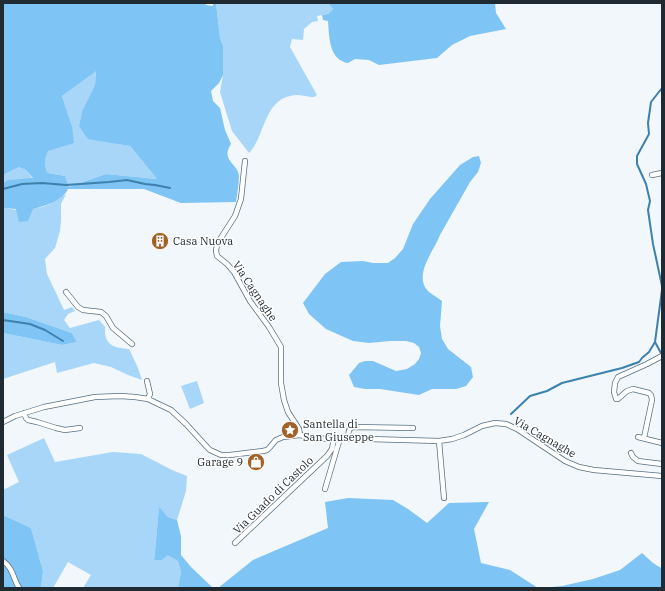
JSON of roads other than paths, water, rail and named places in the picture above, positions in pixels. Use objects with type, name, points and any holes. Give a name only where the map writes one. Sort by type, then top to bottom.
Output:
[{"type":"street","name":"Via Cagnaghe","points":[[245,161],[241,199],[235,216],[218,244],[216,251],[217,256],[234,272],[250,301],[269,327],[281,347],[284,400],[288,412],[299,429],[300,435]]},
{"type":"street","points":[[652,175],[662,173]]},
{"type":"street","points":[[66,292],[78,307],[83,310],[101,312],[106,316],[113,328],[132,344]]},
{"type":"street","points":[[644,438],[652,400],[651,396],[633,389],[627,391],[616,399],[614,392],[615,383],[618,377],[661,357]]},
{"type":"street","points":[[147,381],[150,394],[148,400]]},
{"type":"street","name":"Via Cagnaghe","points":[[3,422],[24,413],[44,407],[95,397],[135,397],[148,400],[171,410],[210,450],[221,455],[230,456],[267,450],[280,437],[300,435],[317,439],[340,438],[439,441],[452,439],[482,426],[495,423],[506,424],[517,429],[565,460],[580,467],[594,470],[662,476]]},
{"type":"street","points":[[24,413],[28,420],[56,428],[65,430],[80,428]]},
{"type":"street","points":[[349,439],[348,433],[352,427],[413,428]]},
{"type":"street","points":[[638,437],[662,443]]},
{"type":"street","name":"Via Guado di Castolo","points":[[235,543],[327,456],[332,449],[334,438]]},
{"type":"street","points":[[326,489],[340,438]]},
{"type":"street","points":[[439,441],[444,498]]},
{"type":"street","points":[[631,453],[638,461],[662,464]]},
{"type":"street","points":[[3,561],[12,570],[19,588]]},
{"type":"waterway","points":[[662,88],[651,102],[648,123],[649,134],[637,156],[637,164],[646,184],[650,201],[648,210],[653,244],[662,286]]},
{"type":"waterway","points":[[3,189],[22,184],[42,183],[66,185],[127,180],[170,188]]},
{"type":"waterway","points":[[662,290],[655,342],[662,355]]},
{"type":"waterway","points":[[3,320],[30,324],[45,330],[63,341]]},
{"type":"waterway","points":[[511,414],[530,396],[547,391],[562,383],[622,368],[639,362],[649,352],[655,342]]},
{"type":"place","name":"Casa Nuova","points":[[160,241]]},
{"type":"place","name":"Santella di San Giuseppe","points":[[290,430]]},
{"type":"place","name":"Garage 9","points":[[256,462]]}]
